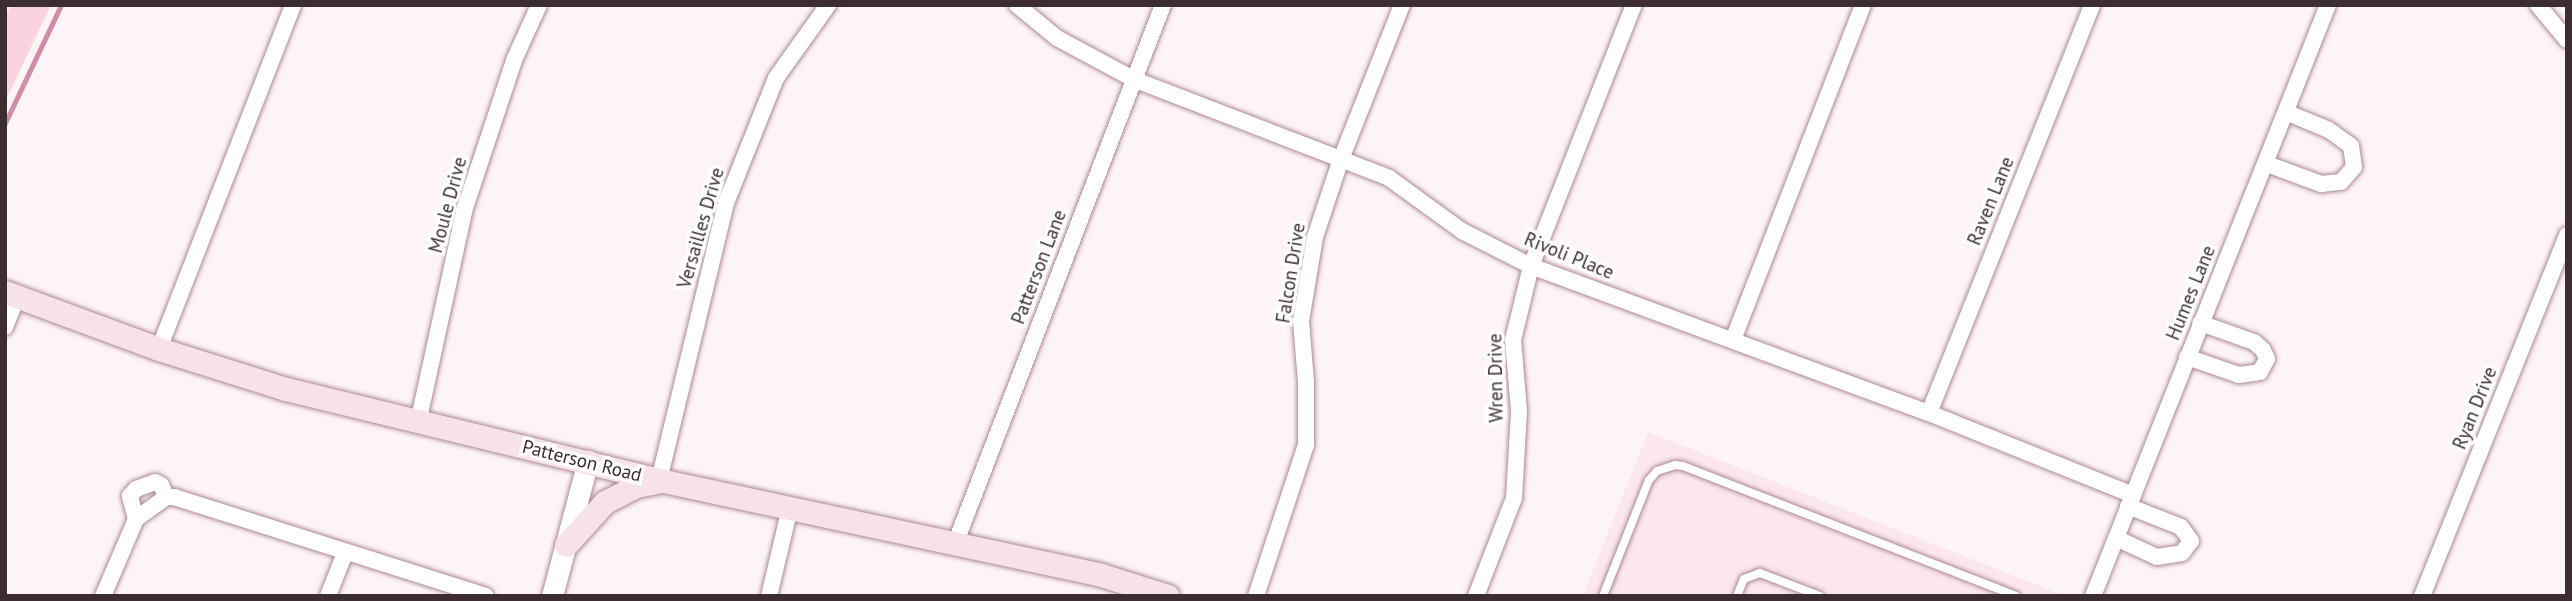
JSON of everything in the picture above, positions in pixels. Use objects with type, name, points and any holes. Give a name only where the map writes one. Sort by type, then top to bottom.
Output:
[{"type":"main road","name":"Patterson Road","points":[[11,295],[159,349],[286,389],[661,480],[1101,575],[1168,596]]},
{"type":"main road","points":[[566,545],[605,502],[636,486],[661,480]]},
{"type":"street","points":[[159,349],[293,5]]},
{"type":"street","name":"Moule Drive","points":[[418,423],[465,208],[515,58],[539,5]]},
{"type":"street","name":"Versailles Drive","points":[[661,480],[726,203],[776,78],[828,5]]},
{"type":"street","name":"Rivoli Place","points":[[1017,5],[1057,38],[1133,79],[1389,178],[1462,230],[1531,266],[1929,413],[2130,500],[2181,527],[2191,541],[2182,554],[2157,557],[2116,538]]},
{"type":"street","name":"Patterson Lane","points":[[955,544],[1163,5]]},
{"type":"street","name":"Falcon Drive","points":[[1256,596],[1306,445],[1306,382],[1301,321],[1315,237],[1341,159],[1402,5]]},
{"type":"street","name":"Wren Drive","points":[[1476,596],[1514,498],[1519,411],[1513,340],[1531,266],[1634,5]]},
{"type":"street","points":[[1733,340],[1863,5]]},
{"type":"street","name":"Raven Lane","points":[[1929,413],[2092,5]]},
{"type":"street","name":"Humes Lane","points":[[2093,596],[2200,323],[2288,113],[2328,5]]},
{"type":"street","points":[[2538,5],[2567,40]]},
{"type":"street","points":[[2267,164],[2321,184],[2341,182],[2354,167],[2351,146],[2329,130],[2288,113]]},
{"type":"street","name":"Ryan Drive","points":[[2422,596],[2567,235]]},
{"type":"street","points":[[5,327],[11,295]]},
{"type":"street","points":[[2187,357],[2239,375],[2260,372],[2267,359],[2263,350],[2254,342],[2200,323]]},
{"type":"street","points":[[552,596],[588,461]]},
{"type":"street","points":[[136,519],[130,496],[136,488],[155,482],[161,485],[166,497]]},
{"type":"street","points":[[103,596],[136,519],[166,497],[174,497],[486,596]]},
{"type":"street","points":[[769,596],[790,508]]},
{"type":"street","points":[[328,596],[345,553]]},
{"type":"lane","points":[[1603,596],[1649,480],[1657,471],[1683,466],[2016,596]]},
{"type":"lane","points":[[1737,596],[1744,579],[1760,573],[1820,596]]},
{"type":"shaded area","points":[[11,5],[51,5],[5,102],[5,17]]},
{"type":"shaded area","points":[[1648,432],[2065,596],[1583,596]]},
{"type":"waterway","points":[[5,123],[61,5]]}]
